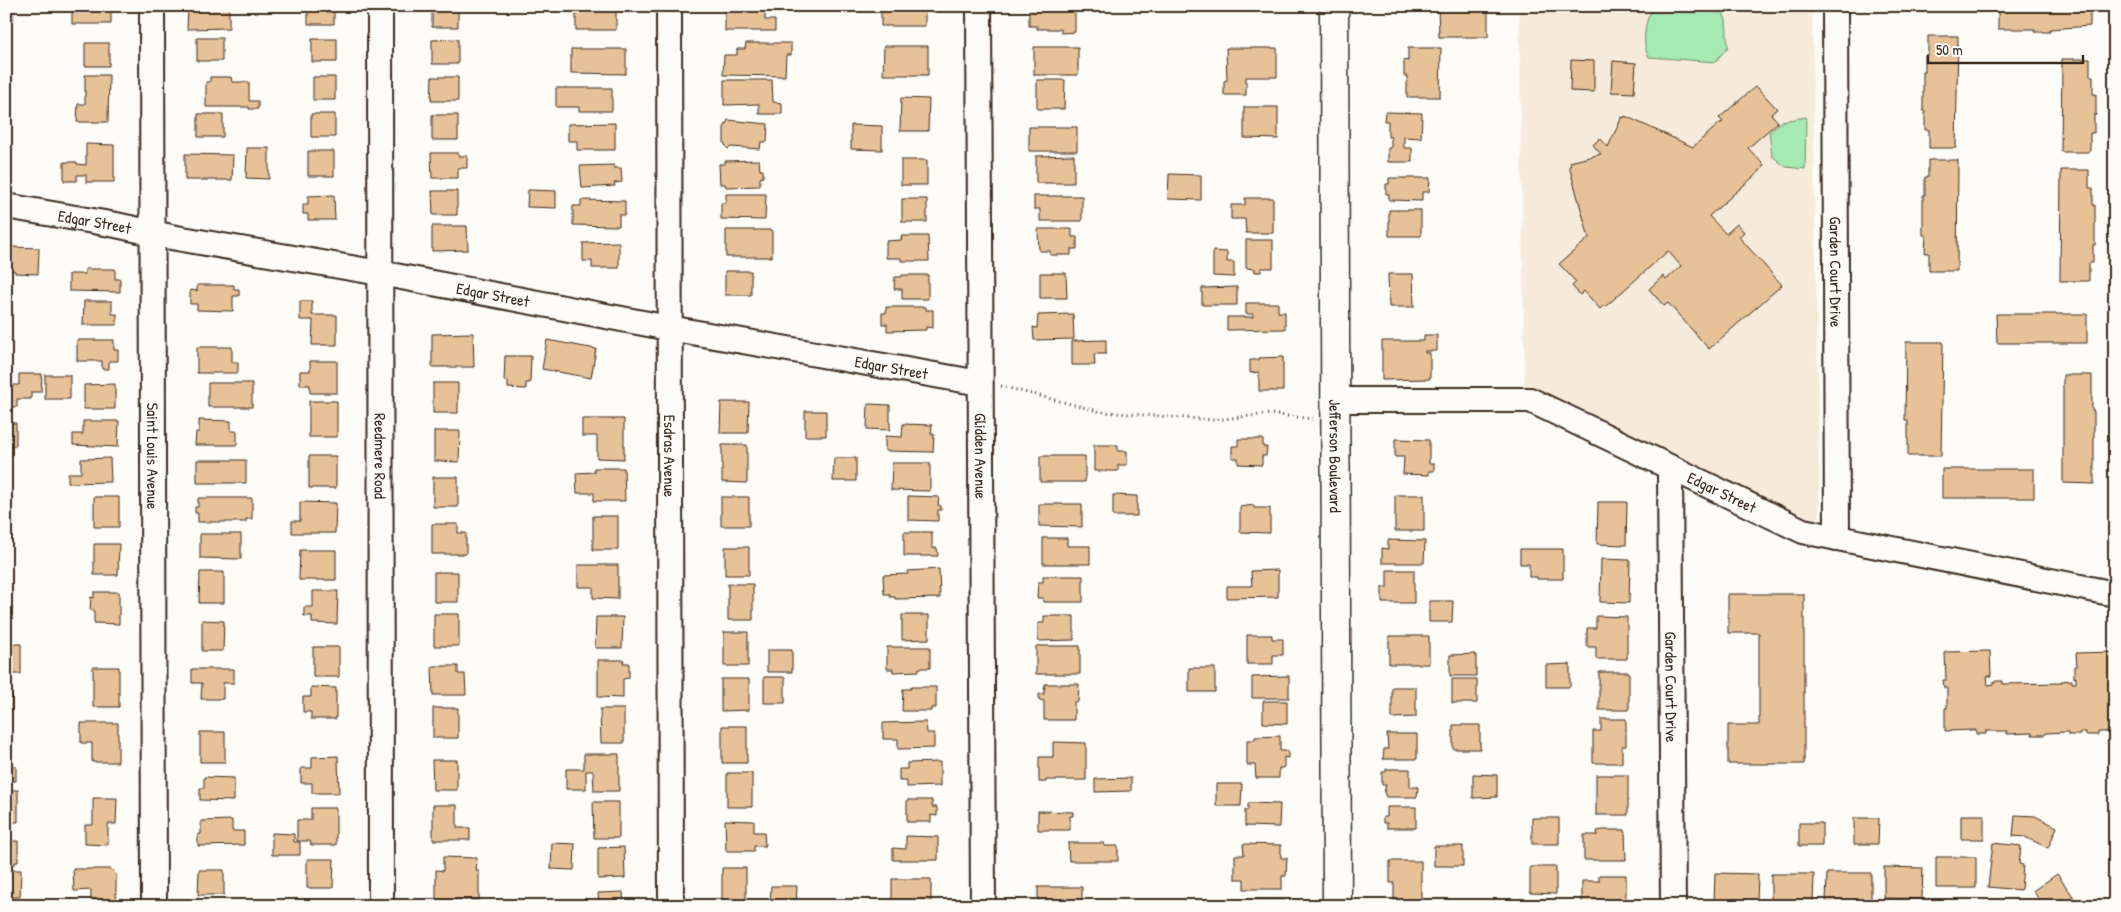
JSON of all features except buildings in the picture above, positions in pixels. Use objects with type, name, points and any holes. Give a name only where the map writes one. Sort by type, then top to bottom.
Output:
[{"type":"street","name":"Saint Louis Avenue","points":[[152,6],[154,906]]},
{"type":"street","name":"Reedmere Road","points":[[380,6],[381,906]]},
{"type":"street","name":"Esdras Avenue","points":[[668,6],[671,906]]},
{"type":"street","name":"Glidden Avenue","points":[[979,6],[988,384],[983,906]]},
{"type":"street","name":"Jefferson Boulevard","points":[[1334,6],[1337,906]]},
{"type":"street","name":"Garden Court Drive","points":[[1835,6],[1837,538]]},
{"type":"street","name":"Edgar Street","points":[[6,206],[125,227],[152,234],[380,273],[669,328],[988,384]]},
{"type":"street","name":"Edgar Street","points":[[1335,400],[1530,400],[1803,531],[2115,594]]},
{"type":"street","name":"Garden Court Drive","points":[[1670,468],[1674,906]]},
{"type":"path","points":[[988,384],[1102,412],[1213,420],[1270,414],[1316,420]]},
{"type":"shaded area","points":[[1519,6],[1812,6],[1820,534],[1525,404]]},
{"type":"green space","points":[[1654,11],[1723,13],[1726,20],[1728,47],[1715,62],[1649,57],[1645,48],[1645,30],[1650,13]]},
{"type":"green space","points":[[1806,117],[1805,169],[1786,167],[1772,156],[1769,132],[1782,121]]}]
